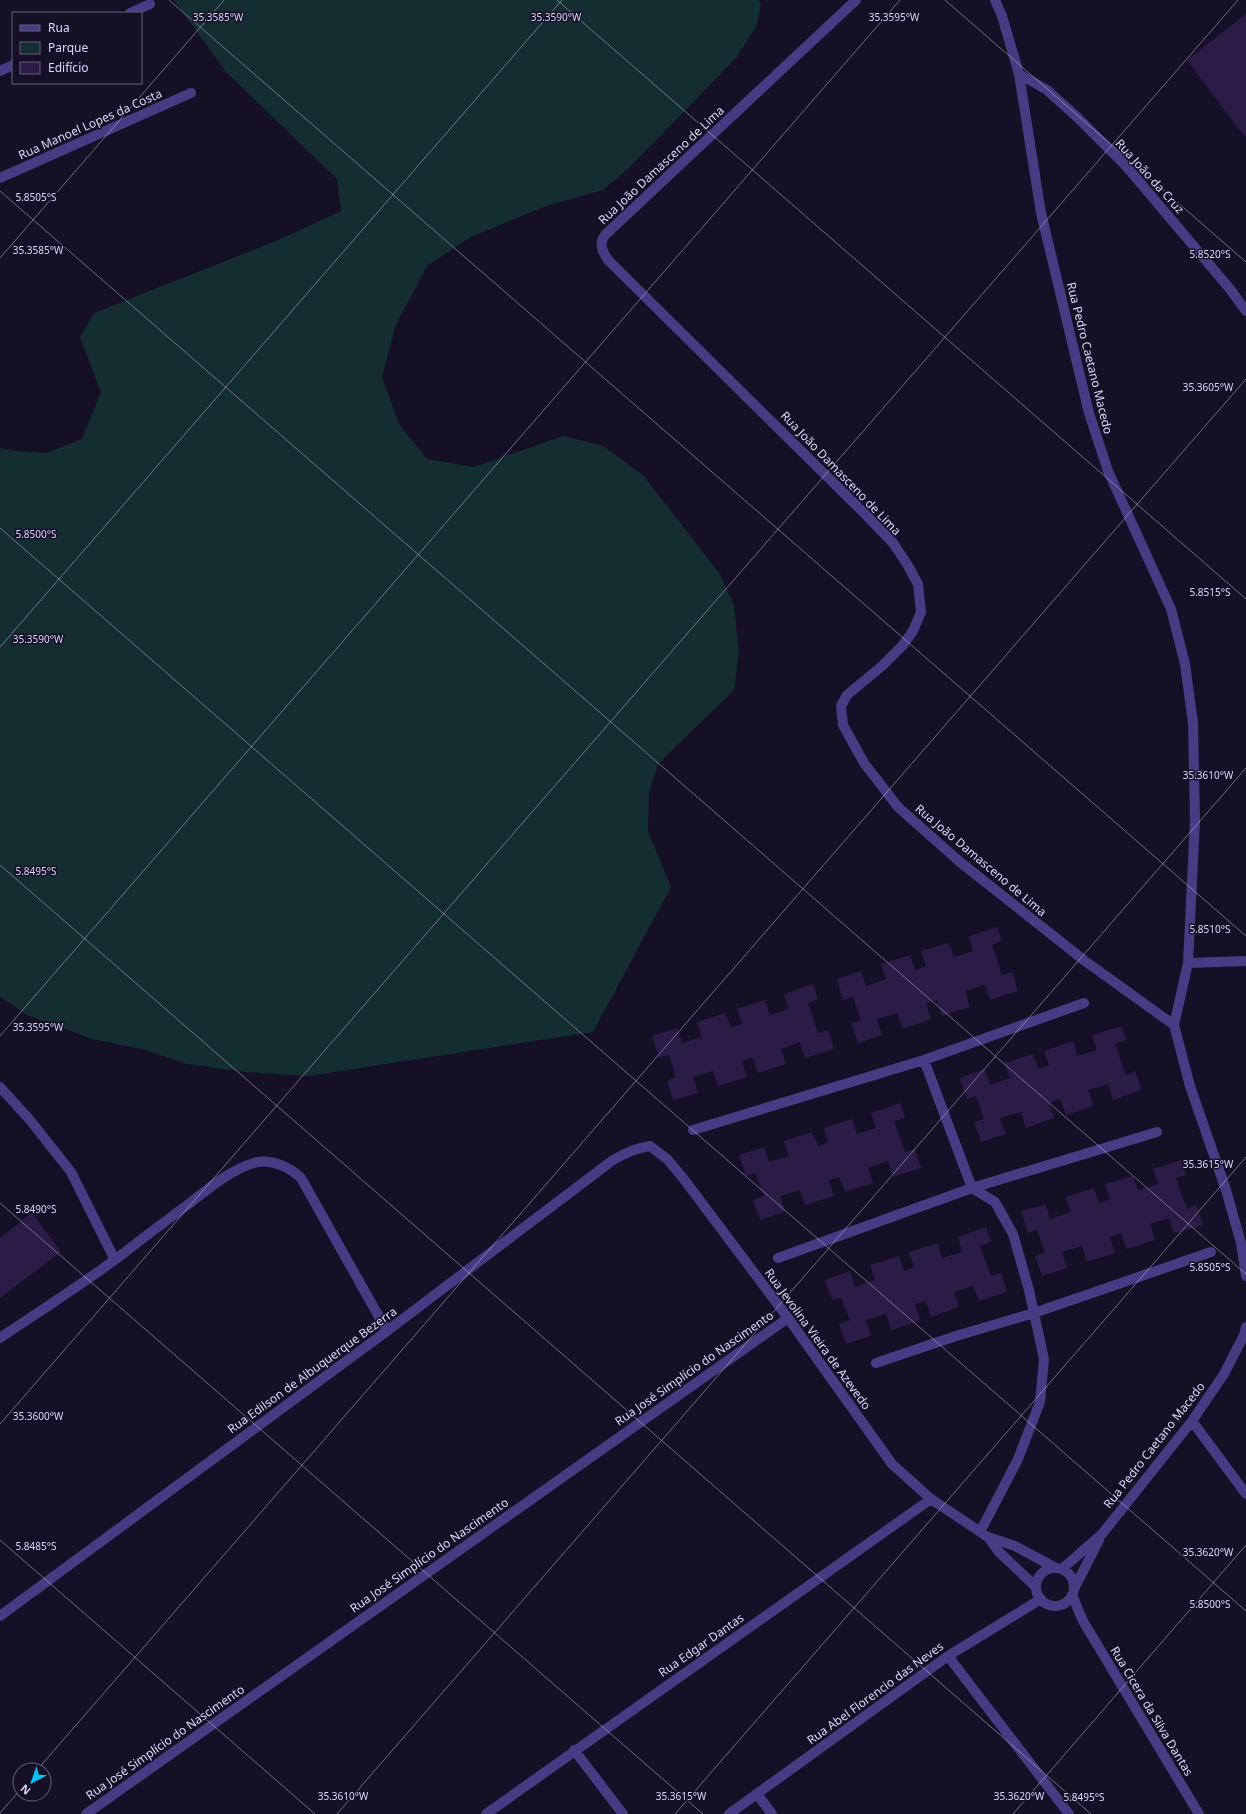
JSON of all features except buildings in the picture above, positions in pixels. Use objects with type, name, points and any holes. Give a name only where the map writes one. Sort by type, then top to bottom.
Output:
[{"type":"street","name":"Rua João Damasceno de Lima","points":[[856,0],[605,235],[602,242],[602,249],[609,261],[893,543],[918,584],[921,612],[913,630],[903,645],[882,666],[847,695],[841,706],[843,725],[864,763],[898,807],[960,862],[1085,961],[1174,1025]]},
{"type":"street","name":"Rua Pedro Caetano Macedo","points":[[995,0],[1002,16],[1019,74],[1041,213],[1089,413],[1108,471],[1171,609],[1185,664],[1193,723],[1195,820],[1188,962],[1174,1025],[1190,1086],[1226,1190],[1241,1243],[1246,1276]]},
{"type":"street","points":[[132,12],[150,4]]},
{"type":"street","points":[[0,71],[12,65]]},
{"type":"street","name":"Rua João da Cruz","points":[[1019,74],[1047,90],[1078,118],[1126,166],[1225,283],[1246,311]]},
{"type":"street","name":"Rua Manoel Lopes da Costa","points":[[0,178],[191,93]]},
{"type":"street","points":[[1188,962],[1246,961]]},
{"type":"street","points":[[693,1130],[924,1060],[1084,1003]]},
{"type":"street","points":[[924,1060],[972,1188],[995,1202],[1013,1234],[1029,1290],[1044,1359],[1040,1402],[1018,1459],[984,1535]]},
{"type":"street","points":[[0,1087],[30,1120],[71,1172],[115,1260]]},
{"type":"street","points":[[778,1258],[972,1188],[1157,1132]]},
{"type":"street","name":"Rua Jevolina Vieira de Azevedo","points":[[640,1148],[650,1146],[667,1159],[788,1318],[892,1464],[931,1499],[984,1535],[999,1552],[1036,1587]]},
{"type":"street","name":"Rua Edilson de Albuquerque Bezerra","points":[[0,1616],[387,1331],[612,1160],[640,1148]]},
{"type":"street","points":[[0,1338],[115,1260],[215,1184],[239,1169],[255,1163],[274,1162],[294,1172],[301,1178],[387,1331]]},
{"type":"street","points":[[876,1363],[956,1336],[1034,1314],[1211,1252]]},
{"type":"street","name":"Rua José Simplício do Nascimento","points":[[86,1814],[788,1318]]},
{"type":"street","name":"Rua Pedro Caetano Macedo","points":[[1073,1592],[1102,1534],[1192,1421],[1224,1374],[1245,1332]]},
{"type":"street","points":[[1192,1421],[1246,1494]]},
{"type":"street","name":"Rua Edgar Dantas","points":[[486,1814],[574,1750],[931,1499]]},
{"type":"street","name":"Rua Pedro Caetano Macedo","points":[[1059,1569],[1102,1534]]},
{"type":"street","name":"Rua Jevolina Vieira de Azevedo","points":[[984,1535],[1016,1546],[1059,1569]]},
{"type":"street","points":[[1050,1569],[1059,1569],[1071,1578],[1073,1592],[1064,1604],[1052,1606],[1041,1599],[1036,1587],[1040,1576],[1050,1569]]},
{"type":"street","name":"Rua Cicera da Silva Dantas","points":[[1073,1592],[1083,1621],[1199,1814]]},
{"type":"street","name":"Rua Abel Florencio das Neves","points":[[729,1814],[948,1656],[1041,1599]]},
{"type":"street","name":"Rua Cicera da Silva Dantas","points":[[1064,1604],[1083,1621]]},
{"type":"street","points":[[948,1656],[1069,1814]]},
{"type":"street","points":[[574,1750],[623,1814]]},
{"type":"street","points":[[757,1794],[772,1814]]},
{"type":"green space","points":[[174,0],[758,0],[761,4],[757,25],[736,58],[628,169],[603,190],[546,206],[471,237],[428,265],[396,324],[382,377],[399,424],[427,459],[474,467],[563,436],[603,446],[643,475],[720,574],[734,606],[739,652],[734,690],[658,764],[649,793],[648,831],[671,887],[593,1032],[308,1076],[245,1072],[187,1064],[145,1050],[92,1039],[27,1015],[0,997],[0,448],[47,453],[82,439],[101,392],[80,337],[94,313],[276,241],[341,211],[337,179],[226,72]]}]
